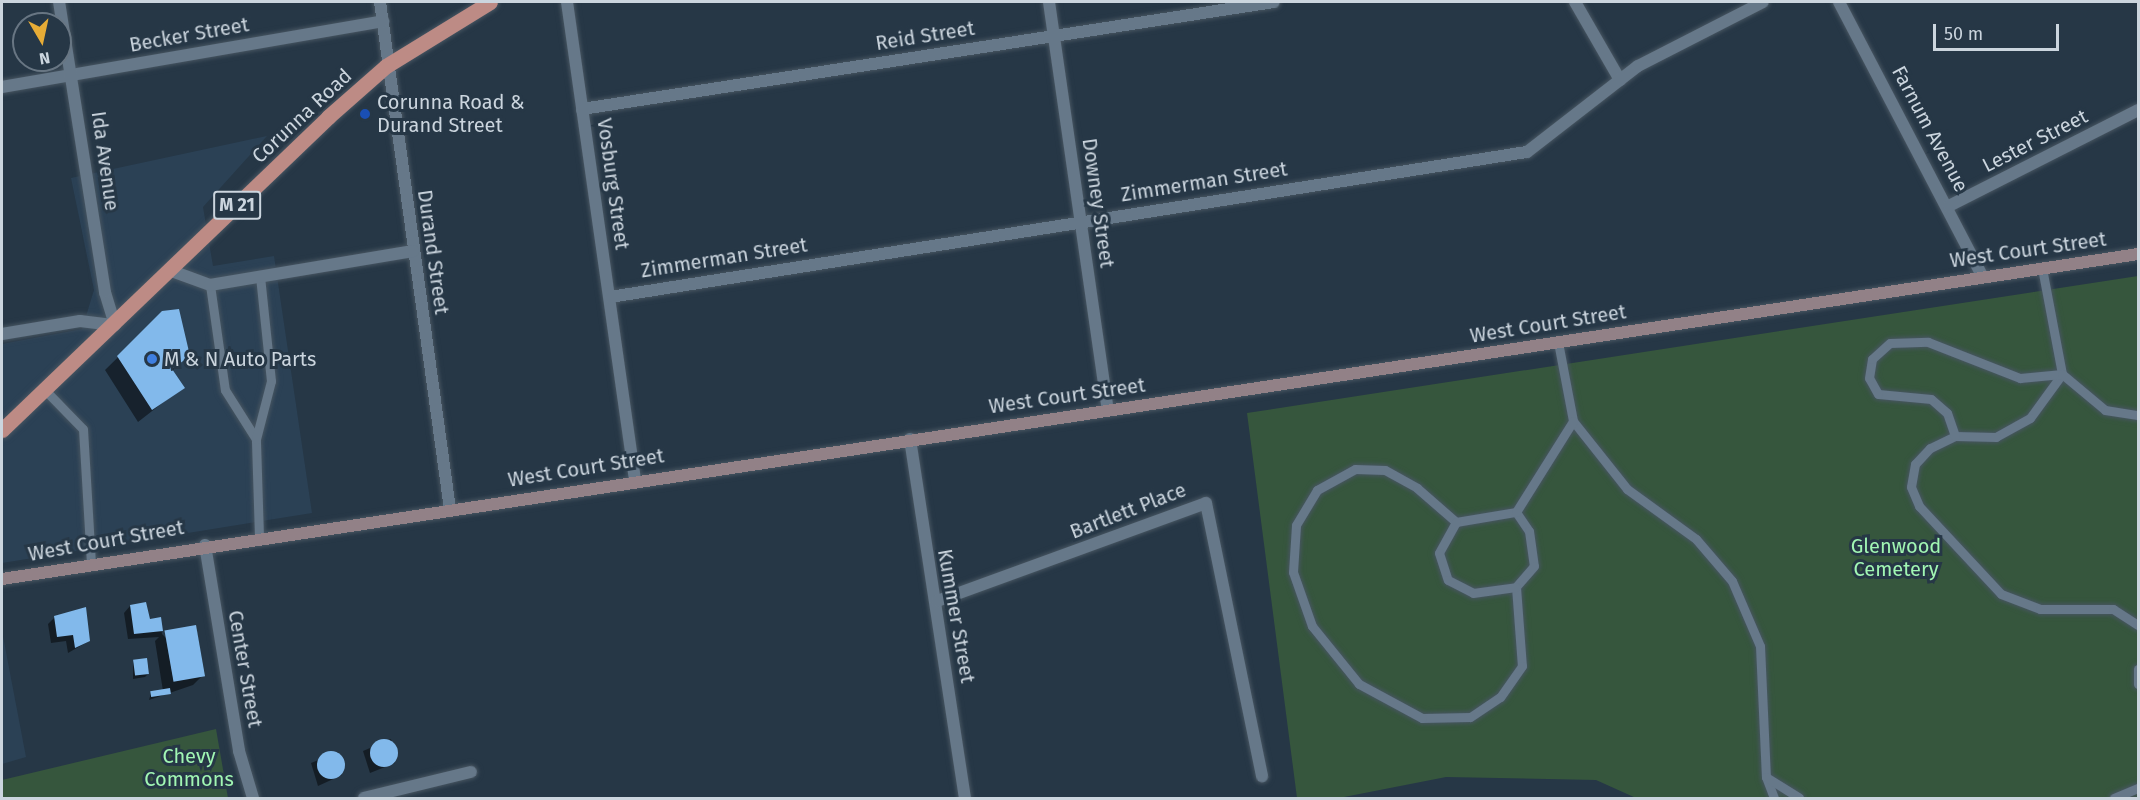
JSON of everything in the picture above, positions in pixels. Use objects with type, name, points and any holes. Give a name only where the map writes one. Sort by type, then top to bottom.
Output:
[{"type":"main road","name":"Corunna Road","points":[[2,429],[43,388],[115,325],[169,270],[386,66],[490,2]]},
{"type":"street","name":"Ida Avenue","points":[[59,2],[73,75],[105,292],[115,325]]},
{"type":"street","name":"Durand Street","points":[[380,2],[386,66],[450,508]]},
{"type":"street","name":"Vosburg Street","points":[[567,2],[635,479]]},
{"type":"street","name":"Downey Street","points":[[1049,2],[1108,410]]},
{"type":"street","name":"Reid Street","points":[[582,109],[1274,2]]},
{"type":"street","points":[[1575,2],[1620,80]]},
{"type":"street","name":"Zimmerman Street","points":[[610,297],[1081,220],[1527,152],[1620,80],[1763,2]]},
{"type":"street","name":"Farnum Avenue","points":[[1839,2],[1949,206],[1983,277]]},
{"type":"street","name":"Becker Street","points":[[2,87],[383,21]]},
{"type":"street","name":"Lester Street","points":[[1949,206],[2139,110]]},
{"type":"street","points":[[169,270],[210,285],[413,251]]},
{"type":"street","name":"West Court Street","points":[[2,579],[205,545],[635,479],[910,440],[2139,254]]},
{"type":"street","points":[[2,334],[80,321],[115,325]]},
{"type":"street","name":"Kummer Street","points":[[910,440],[937,601],[965,798]]},
{"type":"street","name":"Bartlett Place","points":[[937,601],[1206,503],[1262,776]]},
{"type":"street","name":"Center Street","points":[[205,545],[239,751],[253,798]]},
{"type":"street","points":[[363,798],[471,772]]},
{"type":"lane","points":[[2042,268],[2062,374],[2104,410],[2139,415]]},
{"type":"lane","points":[[259,537],[256,439],[271,381],[260,276]]},
{"type":"lane","points":[[210,285],[225,390],[256,439]]},
{"type":"lane","points":[[1558,342],[1573,421],[1628,489],[1696,538],[1732,581],[1760,646],[1766,777],[1774,798]]},
{"type":"lane","points":[[1955,436],[1947,413],[1930,399],[1878,394],[1869,378],[1872,359],[1890,343],[1928,342],[2020,378],[2062,374]]},
{"type":"lane","points":[[2062,374],[2030,418],[1996,437],[1955,436],[1930,448],[1915,464],[1911,487],[1918,507],[2001,594],[2040,609],[2113,609],[2139,625]]},
{"type":"lane","points":[[43,388],[83,429],[92,564]]},
{"type":"lane","points":[[1456,522],[1516,512],[1573,421]]},
{"type":"lane","points":[[1456,522],[1417,488],[1385,470],[1355,469],[1317,490],[1296,525],[1293,572],[1312,626],[1359,684],[1422,718],[1470,717],[1500,697],[1522,666],[1516,587]]},
{"type":"lane","points":[[1456,522],[1439,553],[1448,580],[1473,593],[1516,587],[1534,567],[1529,531],[1516,512]]},
{"type":"lane","points":[[2139,669],[2139,684]]},
{"type":"lane","points":[[1766,777],[1799,798]]},
{"type":"lane","points":[[2114,798],[2139,788]]},
{"type":"shaded area","points":[[267,136],[203,207],[213,266],[274,256],[312,513],[2,563],[2,344],[82,329],[94,290],[71,178]]},
{"type":"shaded area","points":[[2,631],[26,757],[2,764]]},
{"type":"green space","name":"Glenwood Cemetery","points":[[2138,276],[2138,798],[1636,798],[1596,780],[1446,777],[1339,798],[1297,798],[1247,413]]},
{"type":"green space","name":"Chevy Commons","points":[[216,729],[228,798],[2,798],[2,780]]},
{"type":"building","name":"M & N Auto Parts","points":[[179,309],[190,356],[172,369],[185,388],[152,410],[117,356],[162,311]]},
{"type":"building","points":[[146,602],[150,619],[161,617],[163,631],[134,634],[130,605]]},
{"type":"building","points":[[86,607],[90,641],[75,648],[73,635],[57,637],[54,616]]},
{"type":"building","points":[[196,625],[205,676],[174,682],[164,631]]},
{"type":"building","points":[[147,658],[149,674],[135,676],[133,660]]},
{"type":"building","points":[[170,688],[171,694],[151,697],[150,691]]},
{"type":"building","points":[[384,739],[394,743],[398,753],[394,763],[384,767],[374,763],[370,753],[374,743]]},
{"type":"building","points":[[331,751],[341,755],[345,765],[341,775],[331,779],[321,775],[317,765],[321,755]]},
{"type":"place","name":"Corunna Road & Durand Street","points":[[365,114]]},
{"type":"place","name":"M & N Auto Parts","points":[[152,359]]}]
